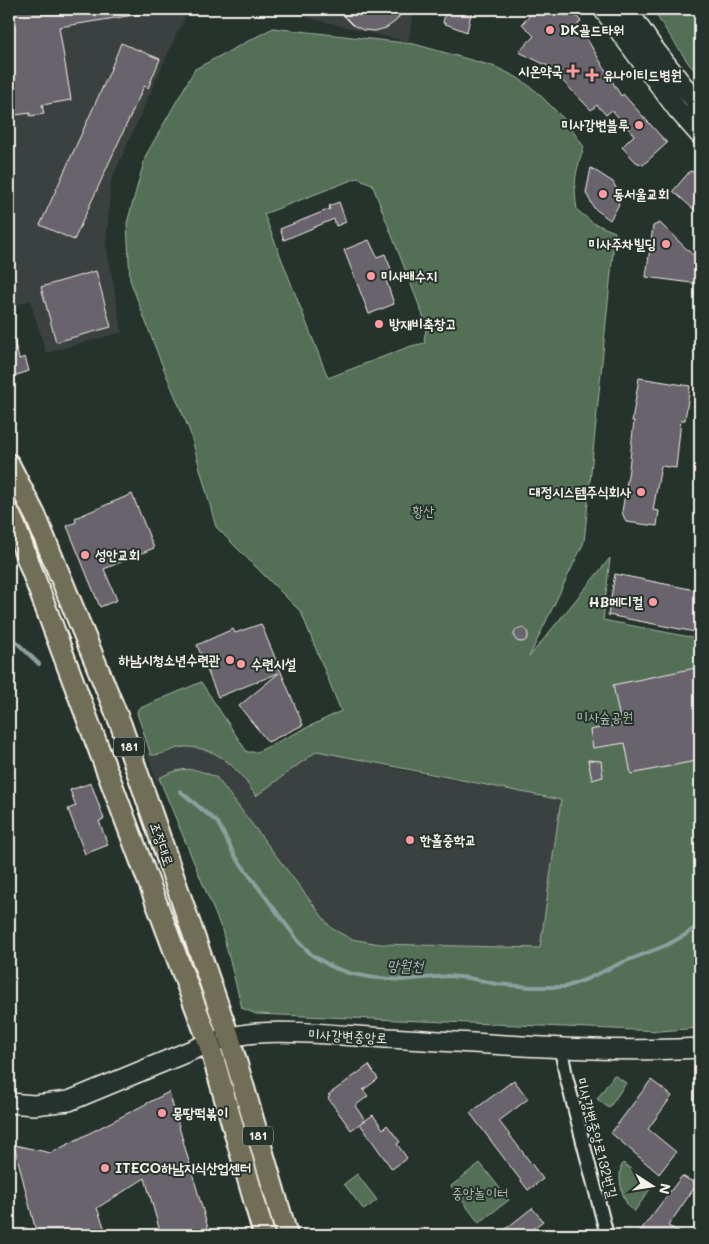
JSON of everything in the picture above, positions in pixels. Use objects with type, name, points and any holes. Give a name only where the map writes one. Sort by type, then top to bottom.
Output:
[{"type":"main road","name":"조정대로","points":[[9,464],[36,517],[121,725],[229,1037],[287,1235]]},
{"type":"main road","name":"조정대로","points":[[9,513],[209,1043],[264,1235]]},
{"type":"street","points":[[603,9],[672,102],[700,135]]},
{"type":"street","points":[[627,9],[652,46],[700,107]]},
{"type":"street","name":"미사강변중앙로","points":[[9,1103],[34,1105],[69,1101],[209,1043],[229,1037],[258,1033],[315,1034],[561,1048],[657,1051],[700,1048]]},
{"type":"street","name":"미사강변중앙로132번길","points":[[561,1048],[566,1076],[607,1235]]},
{"type":"shaded area","points":[[9,9],[190,9],[177,33],[111,181],[106,244],[122,332],[46,353],[30,300],[9,308]]},
{"type":"shaded area","points":[[280,9],[414,9],[408,42]]},
{"type":"shaded area","name":"한홀중학교","points":[[184,746],[207,750],[227,759],[256,795],[317,751],[403,770],[561,800],[540,949],[380,944],[351,939],[331,928],[217,778],[167,774],[159,777],[157,784],[146,751],[151,755],[160,756]]},
{"type":"green space","points":[[652,9],[692,9],[700,19],[700,77],[689,64]]},
{"type":"green space","name":"황산","points":[[273,28],[414,44],[496,67],[518,78],[536,91],[565,120],[584,147],[576,178],[577,210],[593,223],[615,232],[584,542],[529,657],[610,558],[603,620],[700,639],[700,1028],[660,1031],[256,1014],[242,1008],[222,930],[159,778],[175,771],[188,769],[217,778],[331,928],[351,939],[380,944],[540,948],[561,800],[317,751],[256,796],[227,761],[208,751],[185,747],[151,755],[137,713],[138,709],[201,682],[247,752],[257,752],[341,711],[301,612],[216,527],[190,432],[130,280],[127,223],[146,155],[195,69]],"holes":[[[357,178],[372,184],[427,326],[425,343],[411,346],[328,378],[264,214]]]},
{"type":"green space","points":[[614,1075],[626,1083],[609,1108],[597,1099]]},
{"type":"green space","name":"중앙놀이터","points":[[480,1163],[509,1200],[479,1223],[451,1186]]},
{"type":"green space","points":[[623,1163],[653,1185],[634,1212],[626,1202],[621,1188],[620,1172]]},
{"type":"green space","points":[[357,1174],[377,1200],[364,1210],[344,1184]]},
{"type":"building","points":[[9,9],[140,9],[140,14],[59,27],[71,100],[42,105],[44,114],[30,116],[30,113],[9,116]]},
{"type":"building","points":[[340,9],[404,9],[396,21],[386,28],[375,31],[363,30],[353,25]]},
{"type":"building","points":[[446,9],[472,9],[467,32],[443,23]]},
{"type":"building","points":[[536,9],[570,9],[581,21],[578,24],[621,96],[623,94],[667,143],[643,165],[636,162],[622,147],[634,135],[612,110],[606,115],[597,105],[591,110],[548,66],[519,52],[534,36],[522,24]]},
{"type":"building","points":[[121,43],[160,59],[148,88],[144,86],[74,240],[40,225]]},
{"type":"building","name":"동서울교회","points":[[591,168],[613,182],[620,196],[618,206],[610,220],[594,208],[586,193]]},
{"type":"building","points":[[690,171],[700,174],[700,215],[673,191]]},
{"type":"building","points":[[339,202],[346,222],[336,226],[334,219],[284,240],[280,229],[330,209],[329,206]]},
{"type":"building","name":"미사주차빌딩","points":[[660,223],[700,262],[700,284],[646,277],[653,226]]},
{"type":"building","name":"미사배수지","points":[[369,240],[377,257],[385,254],[393,274],[385,277],[394,304],[369,314],[344,250]]},
{"type":"building","points":[[96,271],[111,327],[56,342],[41,287]]},
{"type":"building","points":[[9,332],[12,332],[19,359],[25,357],[29,371],[11,377],[9,368]]},
{"type":"building","points":[[639,378],[690,386],[685,420],[681,420],[676,468],[661,466],[653,510],[659,511],[657,526],[626,522],[622,512],[629,469],[634,421],[632,421]]},
{"type":"building","points":[[132,494],[154,548],[104,569],[117,600],[100,607],[67,526],[76,522],[75,518]]},
{"type":"building","points":[[615,574],[700,591],[700,633],[608,615]]},
{"type":"building","name":"수련시설","points":[[261,624],[303,725],[268,742],[239,706],[279,673],[218,697],[197,645],[233,629],[235,633]]},
{"type":"building","points":[[521,628],[526,630],[528,635],[526,640],[521,642],[516,640],[514,635],[516,630]]},
{"type":"building","points":[[700,667],[700,760],[631,774],[625,743],[593,748],[590,730],[621,724],[613,685]]},
{"type":"building","points":[[588,760],[601,761],[603,777],[592,780]]},
{"type":"building","points":[[91,783],[104,819],[99,821],[108,845],[85,854],[68,809],[76,806],[70,790]]},
{"type":"building","points":[[369,1065],[378,1079],[363,1090],[368,1096],[355,1106],[365,1120],[351,1130],[328,1098],[330,1096],[328,1095]]},
{"type":"building","points":[[514,1080],[528,1099],[499,1121],[543,1179],[528,1190],[470,1113]]},
{"type":"building","points":[[651,1080],[672,1096],[648,1129],[676,1152],[659,1174],[611,1133]]},
{"type":"building","name":"ITECO하남지식산업센터","points":[[169,1092],[210,1235],[161,1235],[145,1178],[97,1208],[107,1235],[37,1235],[14,1145],[51,1153]]},
{"type":"building","points":[[373,1115],[383,1129],[387,1125],[400,1142],[397,1144],[407,1158],[392,1169],[360,1124]]},
{"type":"building","points":[[682,1176],[697,1184],[668,1226],[686,1235],[637,1235]]},
{"type":"building","points":[[532,1208],[543,1221],[525,1235],[498,1235]]},
{"type":"waterway","name":"망월천","points":[[9,635],[39,664]]},
{"type":"waterway","name":"망월천","points":[[180,791],[218,823],[235,856],[299,942],[312,955],[332,967],[349,973],[401,980],[448,976],[496,984],[530,987],[565,987],[667,945],[700,924]]},
{"type":"place","name":"DK골드타워","points":[[550,30]]},
{"type":"place","name":"시온약국","points":[[573,71]]},
{"type":"place","name":"유나이티드병원","points":[[592,75]]},
{"type":"place","name":"미사강변블루","points":[[639,125]]},
{"type":"place","name":"동서울교회","points":[[603,194]]},
{"type":"place","name":"미사주차빌딩","points":[[666,244]]},
{"type":"place","name":"미사배수지","points":[[371,276]]},
{"type":"place","name":"방재비축창고","points":[[379,324]]},
{"type":"place","name":"대정시스템주식회사","points":[[641,492]]},
{"type":"place","name":"성안교회","points":[[85,555]]},
{"type":"place","name":"HB메디컬","points":[[653,602]]},
{"type":"place","name":"하남시청소년수련관","points":[[230,660]]},
{"type":"place","name":"수련시설","points":[[241,664]]},
{"type":"place","name":"한홀중학교","points":[[410,840]]},
{"type":"place","name":"몽땅떡볶이","points":[[162,1113]]},
{"type":"place","name":"ITECO하남지식산업센터","points":[[105,1168]]},
{"type":"park label","name":"미사숲공원","points":[[605,717]]}]
